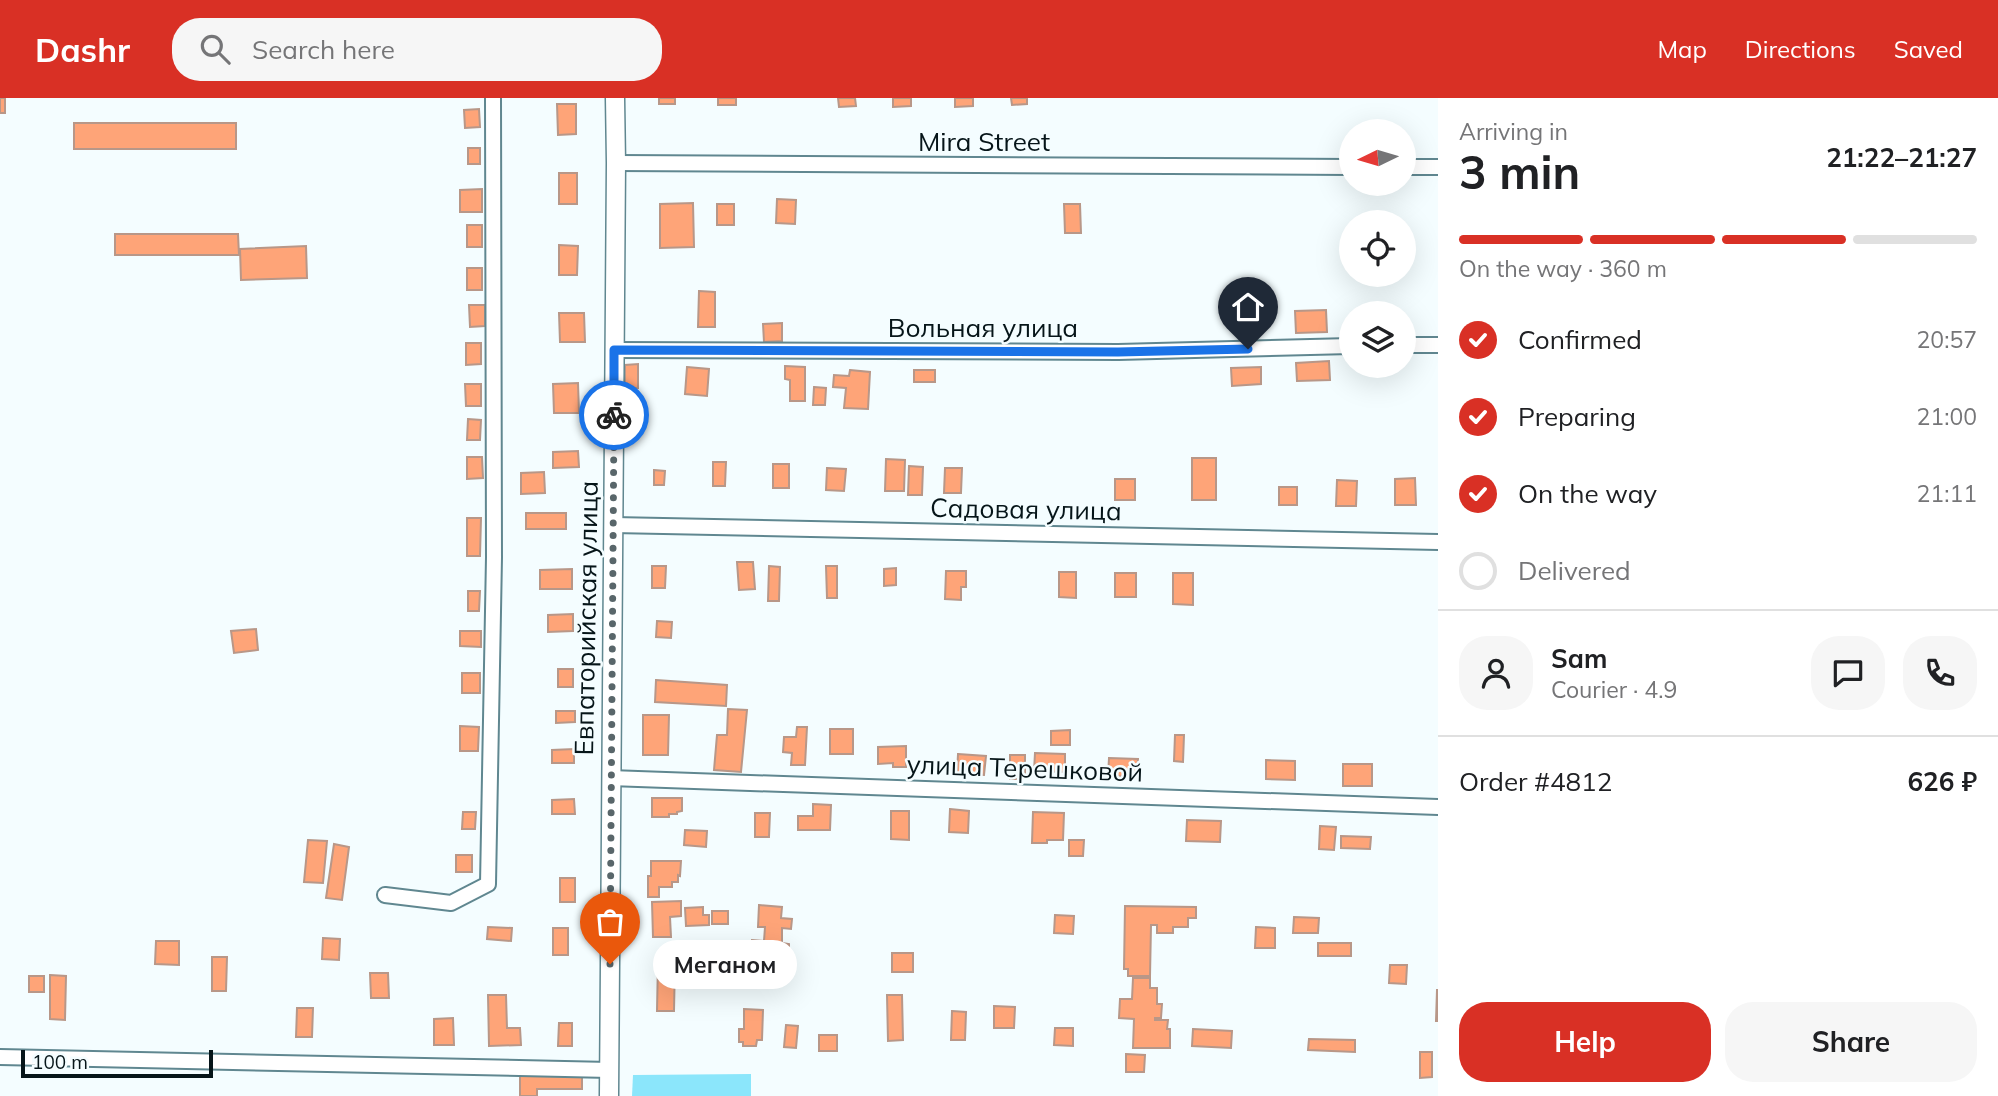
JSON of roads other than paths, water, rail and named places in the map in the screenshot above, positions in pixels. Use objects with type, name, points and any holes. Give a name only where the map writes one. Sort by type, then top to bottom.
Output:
[{"type":"main road","name":"Евпаторийская улица","points":[[609,1096],[615,98]]},
{"type":"street","points":[[385,895],[451,903],[488,884],[494,557],[493,98]]},
{"type":"street","name":"Mira Street","points":[[616,163],[1339,167]]},
{"type":"street","points":[[1416,167],[1438,167]]},
{"type":"street","points":[[1416,345],[1438,345]]},
{"type":"street","name":"Вольная улица","points":[[614,350],[1118,352],[1339,346]]},
{"type":"street","name":"Садовая улица","points":[[613,525],[1438,542]]},
{"type":"street","name":"улица Терешковой","points":[[610,778],[1438,807]]},
{"type":"street","points":[[0,1057],[610,1070]]},
{"type":"place","name":"Меганом","points":[[610,964]]}]
